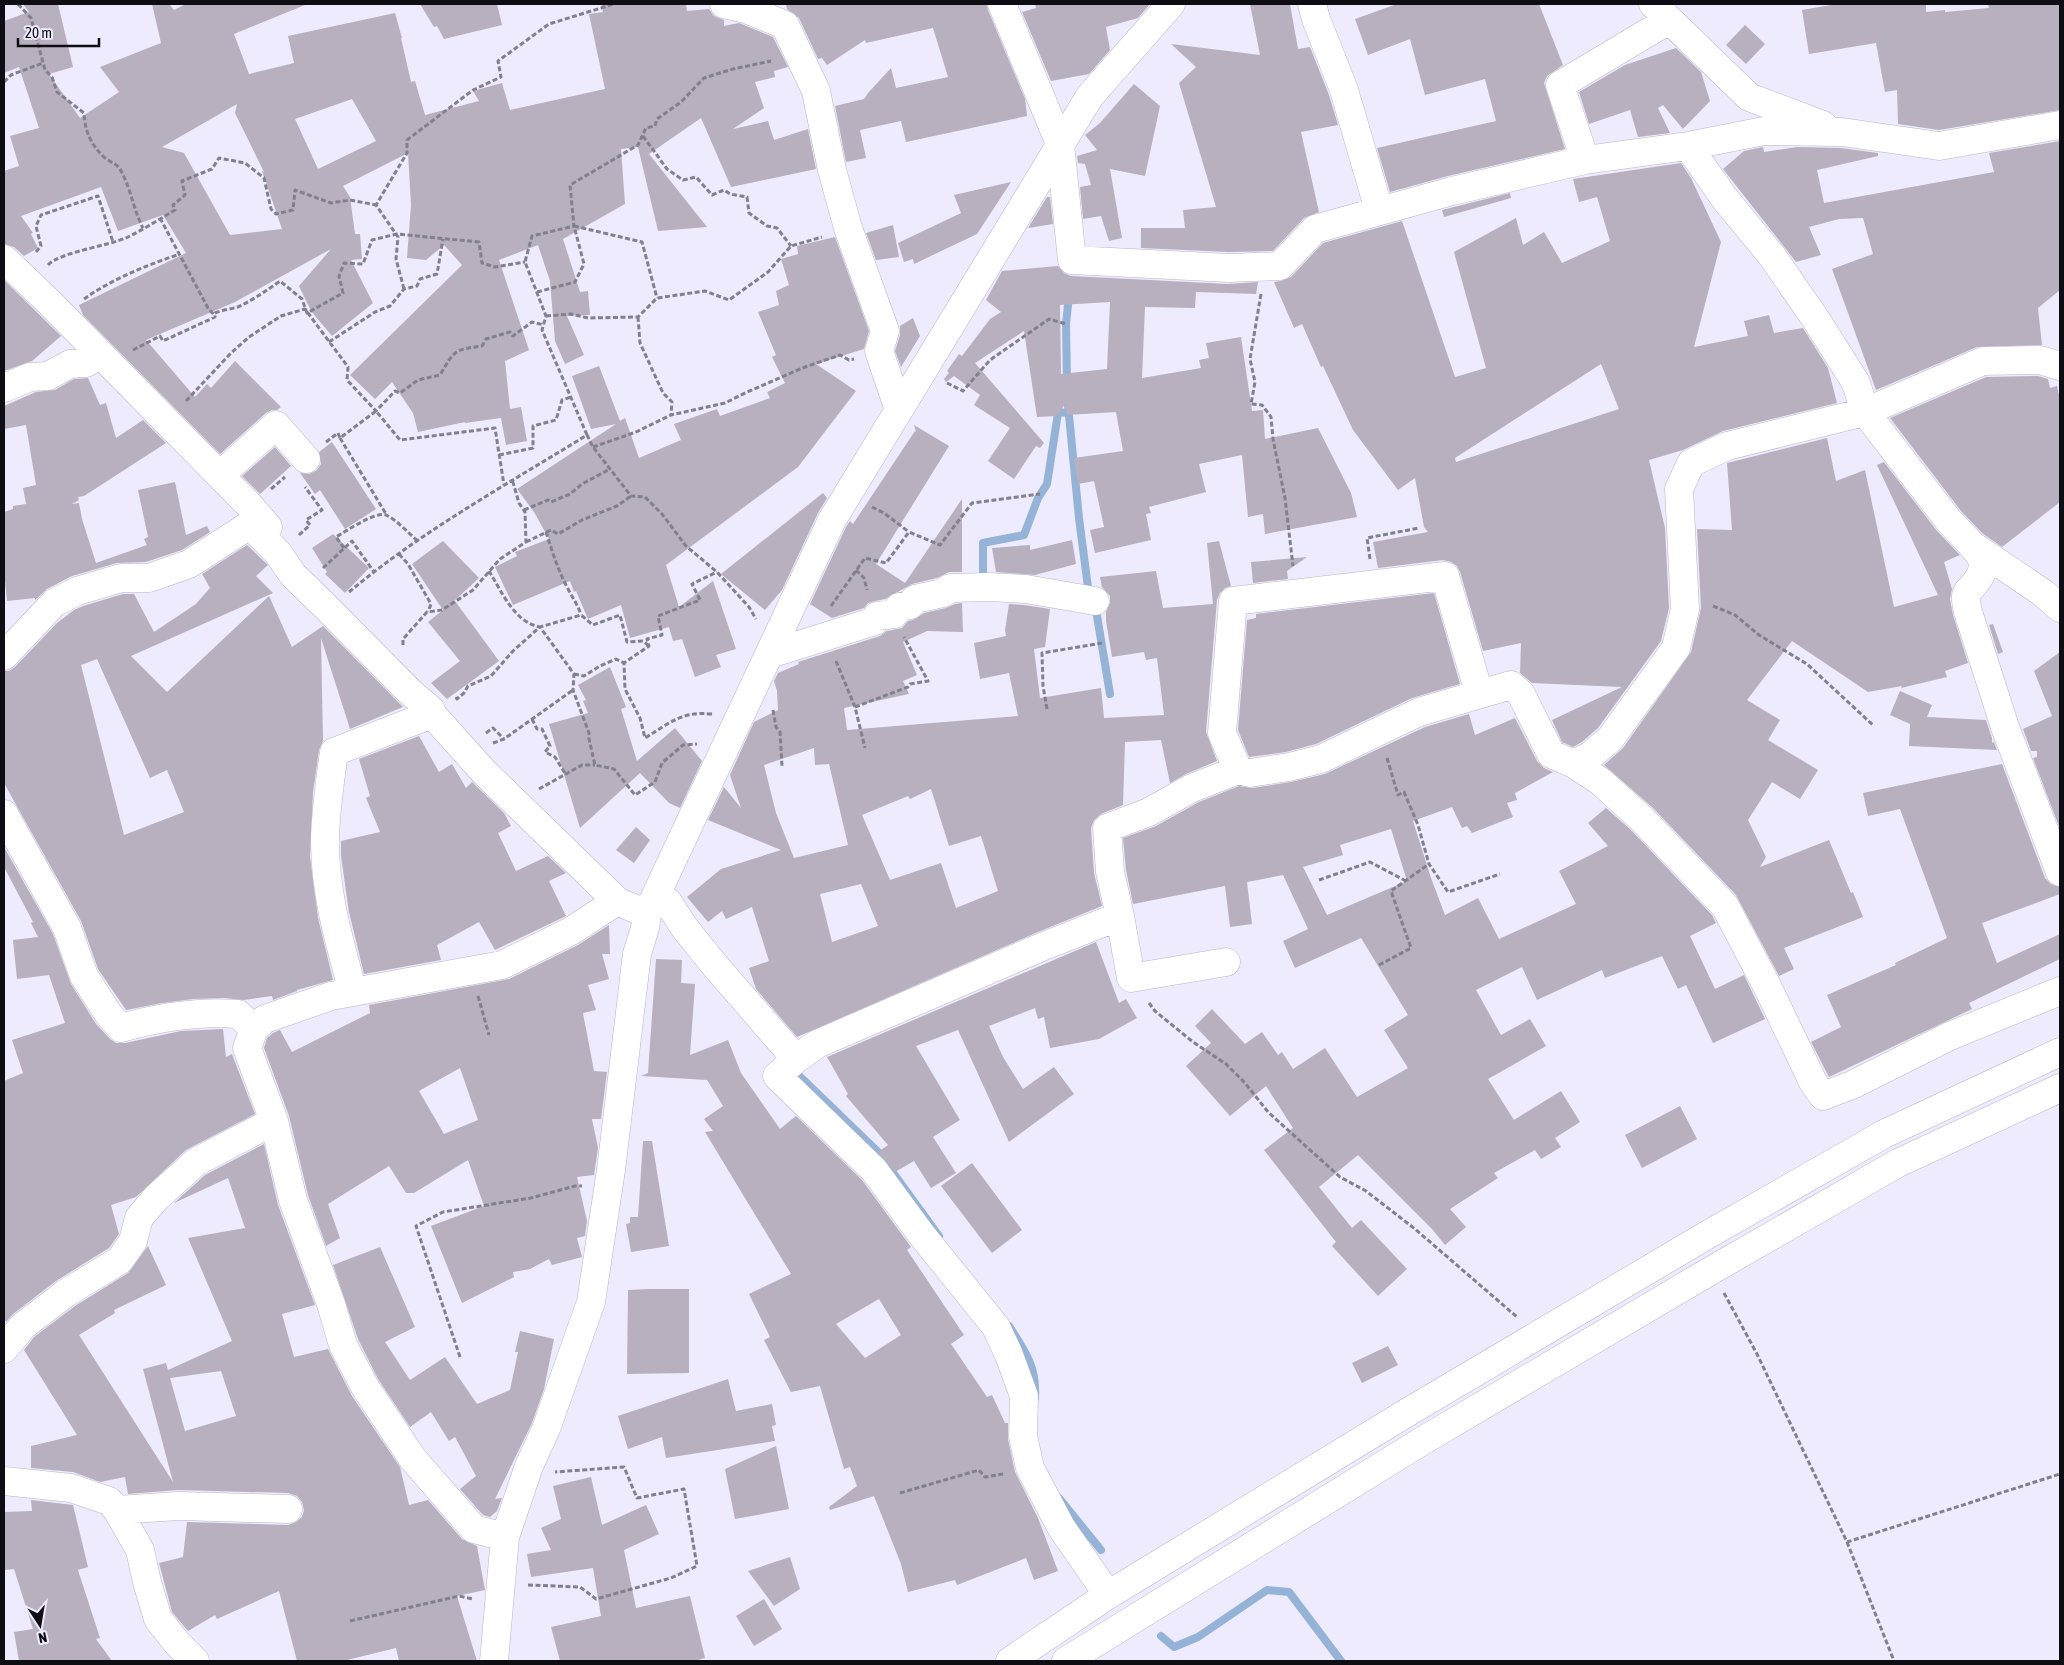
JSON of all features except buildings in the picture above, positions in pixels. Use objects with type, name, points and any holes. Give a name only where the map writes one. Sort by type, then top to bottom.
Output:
[{"type":"street","points":[[724,4],[746,9],[785,25],[799,51],[816,91],[832,170],[848,228],[885,331],[879,351],[899,410]]},
{"type":"street","points":[[1002,4],[1060,144],[1072,260],[1229,268],[1280,266],[1315,229],[1379,210],[1585,160],[1688,146],[1764,131],[1842,132],[1940,146],[2060,125]]},
{"type":"street","points":[[494,1661],[505,1537],[529,1466],[546,1429],[591,1302],[608,1186],[637,954],[652,905],[832,520],[1090,96],[1171,4]]},
{"type":"street","points":[[1312,4],[1344,90],[1379,210]]},
{"type":"street","points":[[1585,160],[1560,85],[1661,12],[1749,97],[1842,132]]},
{"type":"street","points":[[1688,146],[1725,199],[1772,256],[1817,321],[1856,384],[1865,412],[1949,521],[1984,560],[1980,577],[1968,589],[1964,597],[2005,727],[2060,872]]},
{"type":"street","points":[[15,270],[62,315],[99,360],[166,421],[250,506],[268,527],[259,534]]},
{"type":"street","points":[[4,388],[30,377],[48,376],[70,364],[99,360]]},
{"type":"street","points":[[1574,764],[1591,755],[1610,739],[1676,648],[1685,609],[1679,489],[1691,463],[1727,446],[1865,412],[1983,361],[2040,360],[2060,366]]},
{"type":"street","points":[[220,476],[276,425],[299,465]]},
{"type":"street","points":[[4,656],[54,603],[77,590],[121,578],[149,578],[189,564],[248,526],[278,553],[293,575],[432,712],[466,753],[617,901],[652,905],[668,902],[684,927],[790,1064]]},
{"type":"street","points":[[1972,545],[2042,593],[2060,608]]},
{"type":"street","points":[[1238,770],[1222,733],[1232,601],[1445,576],[1479,693]]},
{"type":"street","points":[[773,648],[815,640],[875,621],[877,616],[894,614],[899,607],[910,605],[915,598],[943,593],[950,588],[1026,589],[1095,601]]},
{"type":"street","points":[[1226,962],[1131,978],[1110,872],[1106,828],[1149,812],[1192,788],[1238,770],[1250,773],[1289,767],[1320,759],[1419,712],[1511,685],[1520,694],[1551,754],[1574,764],[1600,781],[1642,819],[1725,906],[1769,990],[1813,1082],[1822,1096],[1852,1085],[1950,1036],[2060,992]]},
{"type":"street","points":[[353,992],[335,927],[328,882],[325,838],[334,752],[432,712]]},
{"type":"street","points":[[4,814],[67,928],[84,976],[109,1015],[121,1028],[168,1016],[216,1012],[238,1014],[254,1029]]},
{"type":"street","points":[[505,1537],[474,1529],[413,1459],[365,1387],[343,1345],[331,1304],[292,1200],[274,1121],[247,1048],[254,1029],[266,1019],[331,996],[502,965],[571,931],[617,901]]},
{"type":"street","points":[[1108,1595],[1061,1528],[1030,1468],[1023,1436],[1024,1396],[1009,1355],[996,1327],[921,1234],[874,1170],[777,1076],[817,1044],[1044,946],[1120,916]]},
{"type":"street","points":[[1010,1661],[1108,1595],[1539,1334],[1707,1235],[1884,1134],[2060,1052]]},
{"type":"street","points":[[1080,1658],[1416,1445],[1712,1270],[1898,1164],[2060,1088]]},
{"type":"street","points":[[4,1349],[23,1326],[66,1293],[120,1260],[133,1241],[139,1218],[156,1198],[196,1162],[274,1121]]},
{"type":"street","points":[[4,1481],[71,1488],[110,1501],[140,1550],[158,1618],[176,1643],[195,1661]]},
{"type":"street","points":[[117,1510],[178,1506],[288,1509]]},
{"type":"path","points":[[18,4],[30,18],[45,70],[52,77],[57,92],[84,113],[85,128],[94,146],[106,159],[119,167],[131,193],[135,212],[144,228]]},
{"type":"path","points":[[376,205],[407,153],[407,140],[473,90],[501,77],[498,61],[549,24],[614,4]]},
{"type":"path","points":[[536,292],[575,282],[584,264],[574,226],[570,185],[638,145],[646,128],[655,126],[657,119],[681,102],[704,78],[733,68],[773,60],[773,56],[799,51]]},
{"type":"path","points":[[4,82],[11,75],[43,63]]},
{"type":"path","points":[[643,135],[666,169],[683,180],[696,177],[712,195],[724,190],[730,194],[747,197],[749,213],[767,226],[777,228],[791,246]]},
{"type":"path","points":[[15,270],[128,237],[175,210],[173,204],[185,195],[182,180],[212,169],[219,158],[245,163],[264,178],[271,209],[276,214],[293,210],[295,190],[331,203],[350,200],[376,205],[398,237],[396,259],[404,289]]},
{"type":"path","points":[[15,270],[21,259],[31,258],[41,246],[36,226],[41,215],[98,196],[113,242]]},
{"type":"path","points":[[160,218],[208,308],[215,317]]},
{"type":"path","points":[[631,496],[587,435],[542,330],[546,316],[525,262],[532,236],[574,226],[642,242],[657,298]]},
{"type":"path","points":[[546,316],[571,314],[588,318],[638,317],[657,298],[705,291],[729,300],[768,272],[791,246],[848,228]]},
{"type":"path","points":[[308,312],[343,293],[339,276],[344,263],[363,264],[372,240],[397,234],[479,242],[482,263],[495,267],[525,262]]},
{"type":"path","points":[[329,342],[355,324],[390,306],[404,289],[417,286],[420,279],[437,274],[443,239]]},
{"type":"path","points":[[62,315],[95,291],[153,263],[180,254]]},
{"type":"path","points":[[1266,266],[1250,359],[1255,382],[1251,404],[1262,405],[1271,417],[1273,439],[1285,498],[1297,594]]},
{"type":"path","points":[[99,360],[160,336],[163,341],[215,317],[215,313],[227,308],[236,308],[280,281],[302,299],[308,312],[348,367],[347,380],[400,440],[495,428],[504,485]]},
{"type":"path","points":[[166,421],[231,353],[249,337],[281,316],[305,309],[308,312]]},
{"type":"path","points":[[638,317],[640,342],[663,393],[672,402],[671,415]]},
{"type":"path","points":[[922,371],[963,391],[990,360],[1049,319],[1066,324]]},
{"type":"path","points":[[340,438],[376,411],[395,391],[400,393],[418,380],[440,375],[452,354],[459,349],[482,346],[486,339],[510,332],[513,336],[532,322],[544,325]]},
{"type":"path","points":[[594,447],[636,432],[671,415],[725,404],[747,392],[805,367],[840,355],[849,360],[879,351]]},
{"type":"path","points":[[499,455],[533,448],[533,426],[556,420],[562,400],[571,397]]},
{"type":"path","points":[[250,506],[338,433],[386,515],[418,541]]},
{"type":"path","points":[[348,593],[418,541],[512,479],[587,435]]},
{"type":"path","points":[[278,553],[310,525],[306,520],[322,510],[299,465]]},
{"type":"path","points":[[524,510],[548,500],[551,502],[570,494],[582,484],[610,469]]},
{"type":"path","points":[[512,479],[519,503],[524,510],[526,542]]},
{"type":"path","points":[[847,496],[884,513],[909,532],[940,545],[972,503],[1040,494]]},
{"type":"path","points":[[427,612],[442,610],[473,590],[500,559],[526,542],[551,530],[558,534],[572,528],[582,520],[617,506],[631,496],[646,497],[662,514],[686,546],[718,572],[749,607],[773,648]]},
{"type":"path","points":[[344,548],[336,536],[350,527],[379,514],[386,515]]},
{"type":"path","points":[[1375,584],[1367,538],[1419,528]]},
{"type":"path","points":[[546,532],[554,557],[581,615],[593,625],[620,616],[627,642],[643,641],[649,646]]},
{"type":"path","points":[[865,748],[856,707],[815,640],[864,558],[886,562],[909,532]]},
{"type":"path","points":[[321,569],[352,541],[374,572]]},
{"type":"path","points":[[399,554],[408,564],[432,604],[402,639],[403,648]]},
{"type":"path","points":[[489,571],[510,606],[529,625],[540,627],[574,674],[573,690],[589,733],[595,765]]},
{"type":"path","points":[[649,646],[647,639],[662,635],[658,616],[700,600],[692,584],[718,572]]},
{"type":"path","points":[[1685,609],[1710,605],[1734,614],[1759,635],[1807,664],[1874,726]]},
{"type":"path","points":[[432,712],[455,697],[457,699],[468,686],[491,676],[513,651],[540,627],[581,615]]},
{"type":"path","points":[[856,707],[908,687],[910,684],[928,681],[908,641],[898,631],[888,615]]},
{"type":"path","points":[[1047,709],[1043,686],[1042,653],[1102,643]]},
{"type":"path","points":[[624,663],[649,646]]},
{"type":"path","points":[[574,674],[584,676],[616,658],[624,663]]},
{"type":"path","points":[[624,663],[625,689],[640,718],[645,738],[682,716],[697,713],[713,714],[710,720]]},
{"type":"path","points":[[466,753],[504,739],[573,690]]},
{"type":"path","points":[[751,693],[763,695],[764,708],[775,710],[776,727],[780,732],[782,766]]},
{"type":"path","points":[[457,699],[463,706]]},
{"type":"path","points":[[532,719],[537,729],[542,729],[550,746],[546,752],[555,757],[566,775]]},
{"type":"path","points":[[480,727],[484,734],[493,728],[504,739]]},
{"type":"path","points":[[1378,732],[1398,795],[1404,792],[1418,825],[1429,864],[1448,892],[1500,874]]},
{"type":"path","points":[[520,807],[541,788],[582,765],[595,765],[614,769],[635,796],[655,782],[662,763],[683,745],[697,744],[700,738]]},
{"type":"path","points":[[1319,880],[1370,862],[1406,880]]},
{"type":"path","points":[[1379,965],[1411,948],[1391,891],[1429,864]]},
{"type":"path","points":[[471,971],[490,1035]]},
{"type":"path","points":[[1131,978],[1155,1011],[1193,1042],[1226,1064],[1245,1083],[1268,1112],[1340,1177],[1366,1190],[1539,1334]]},
{"type":"path","points":[[460,1357],[416,1226],[443,1212],[531,1198],[575,1186],[608,1186]]},
{"type":"path","points":[[1712,1270],[1757,1354],[1847,1542],[1894,1661]]},
{"type":"path","points":[[350,1621],[459,1596],[580,1587],[596,1599],[671,1578],[697,1566],[684,1489],[637,1498],[624,1467],[558,1472],[529,1466]]},
{"type":"path","points":[[900,1494],[978,1470],[984,1477],[1030,1468]]},
{"type":"path","points":[[1847,1542],[2060,1474]]},
{"type":"waterway","points":[[1067,384],[1066,324],[1069,295]]},
{"type":"waterway","points":[[1068,405],[1089,595]]},
{"type":"waterway","points":[[983,583],[983,543],[1024,535],[1038,498],[1047,484],[1058,413],[1068,412]]},
{"type":"waterway","points":[[1095,604],[1110,694]]},
{"type":"waterway","points":[[792,1069],[878,1152],[939,1236]]},
{"type":"waterway","points":[[1009,1326],[1025,1352],[1032,1368],[1035,1398]]},
{"type":"waterway","points":[[1059,1498],[1101,1550]]},
{"type":"waterway","points":[[1161,1636],[1174,1647],[1198,1637],[1267,1590],[1289,1592],[1341,1661]]}]
